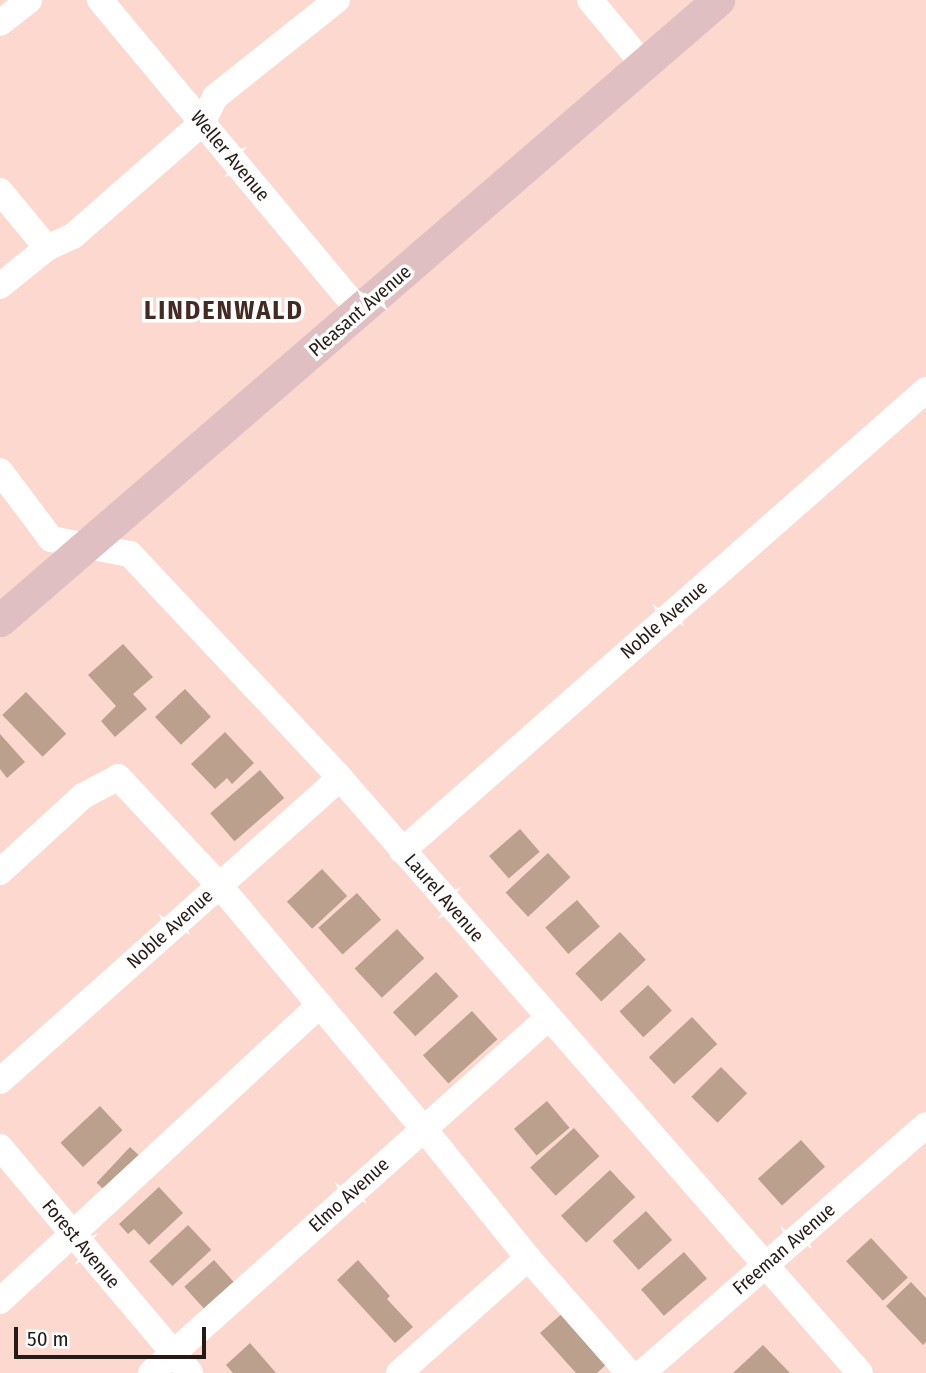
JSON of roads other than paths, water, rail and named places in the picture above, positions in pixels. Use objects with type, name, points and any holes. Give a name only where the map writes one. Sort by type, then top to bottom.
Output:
[{"type":"main road","name":"Pleasant Avenue","points":[[0,620],[360,312],[718,0]]},
{"type":"street","points":[[0,23],[30,0]]},
{"type":"street","name":"Weller Avenue","points":[[100,0],[360,312]]},
{"type":"street","points":[[0,286],[47,248],[73,236],[202,123],[215,97],[337,0]]},
{"type":"street","points":[[590,0],[643,65]]},
{"type":"street","points":[[0,191],[47,248]]},
{"type":"street","name":"Noble Avenue","points":[[402,850],[926,390]]},
{"type":"street","name":"Laurel Avenue","points":[[0,471],[51,539],[130,554],[340,778],[860,1373]]},
{"type":"street","points":[[0,872],[83,796],[118,777],[219,885],[424,1129],[528,1258],[629,1373]]},
{"type":"street","name":"Noble Avenue","points":[[0,1081],[340,778]]},
{"type":"street","points":[[0,1301],[320,1005]]},
{"type":"street","name":"Elmo Avenue","points":[[151,1373],[548,1018]]},
{"type":"street","name":"Freeman Avenue","points":[[642,1373],[926,1125]]},
{"type":"street","name":"Forest Avenue","points":[[0,1147],[190,1373]]},
{"type":"street","points":[[399,1373],[528,1258]]},
{"type":"district","name":"LINDENWALD","points":[[224,311]]}]
